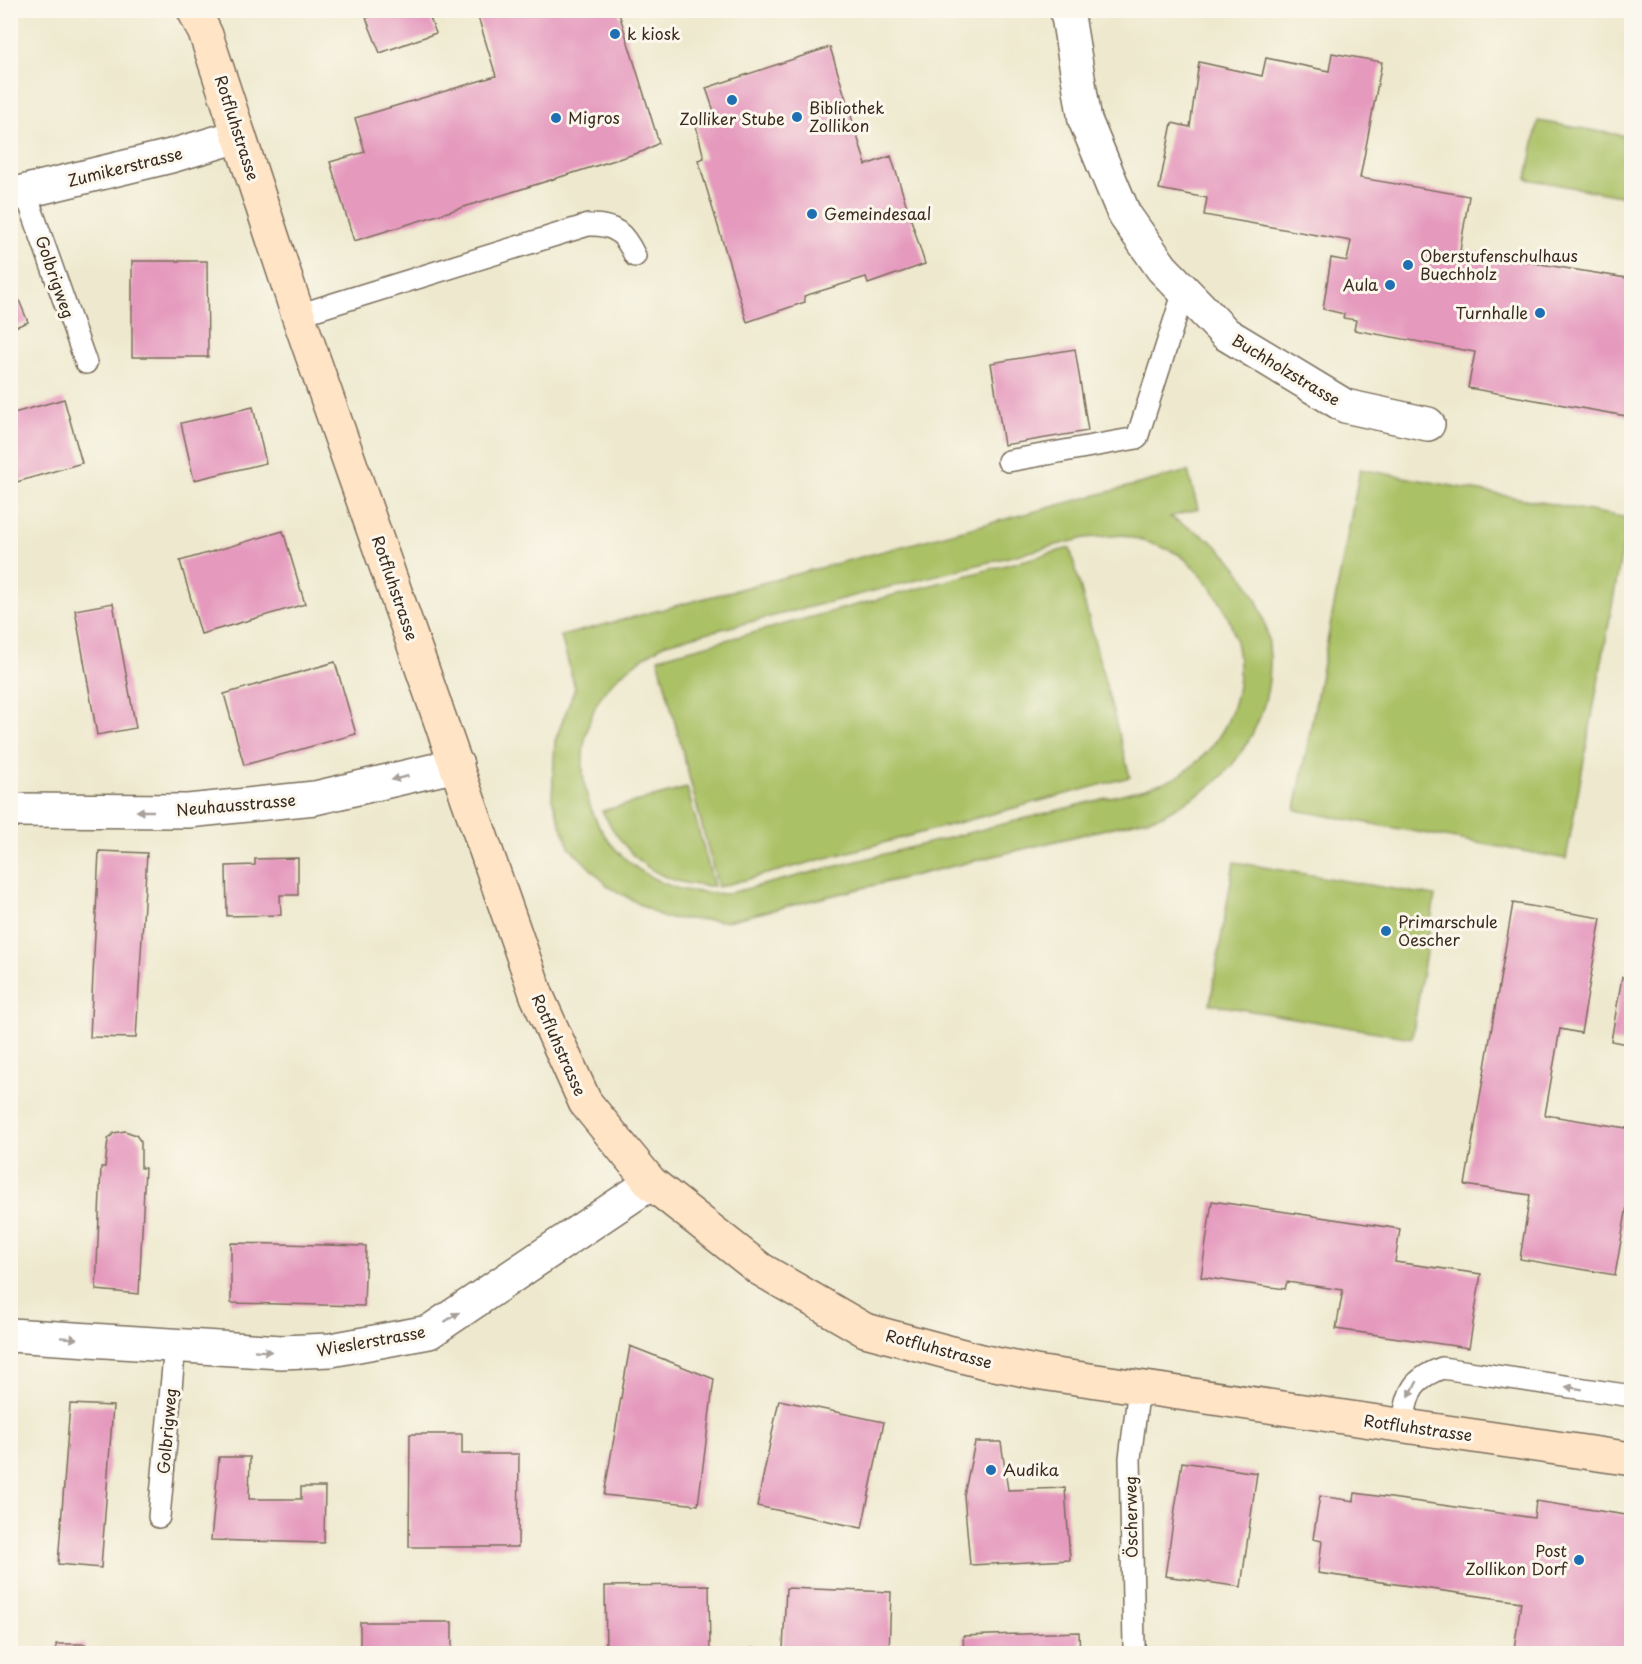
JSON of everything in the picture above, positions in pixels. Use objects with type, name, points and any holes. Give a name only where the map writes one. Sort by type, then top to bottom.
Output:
[{"type":"main road","name":"Rotfluhstrasse","points":[[194,10],[206,36],[298,315],[537,996],[585,1102],[651,1183],[760,1269],[865,1330],[985,1362],[1139,1388],[1632,1459]]},
{"type":"street","name":"Buchholzstrasse","points":[[1067,10],[1085,120],[1130,223],[1162,268],[1226,334],[1345,406],[1428,423]]},
{"type":"street","name":"Zumikerstrasse","points":[[18,193],[150,162],[239,136]]},
{"type":"street","name":"Neuhausstrasse","points":[[10,810],[188,811],[303,799],[457,765]]},
{"type":"street","name":"Wieslerstrasse","points":[[10,1335],[281,1352],[331,1350],[429,1332],[651,1183]]},
{"type":"lane","name":"Golbrigweg","points":[[18,193],[86,363]]},
{"type":"lane","points":[[298,315],[588,225],[606,224],[619,232],[635,256]]},
{"type":"lane","points":[[1008,461],[1137,438],[1184,291]]},
{"type":"lane","name":"Golbrigweg","points":[[159,1517],[175,1345]]},
{"type":"lane","points":[[1402,1425],[1409,1393],[1422,1375],[1442,1368],[1632,1396]]},
{"type":"lane","name":"Öscherweg","points":[[1134,1646],[1130,1458],[1139,1388]]},
{"type":"green space","points":[[1538,121],[1631,137],[1631,198],[1527,179]]},
{"type":"green space","points":[[1360,469],[1628,518],[1566,859],[1295,810]]},
{"type":"green space","points":[[1188,471],[1198,509],[1170,517],[1212,542],[1240,571],[1256,599],[1266,628],[1270,658],[1268,689],[1259,719],[1245,747],[1218,780],[1163,815],[727,921],[664,918],[609,887],[569,847],[552,799],[555,741],[575,688],[561,636]],"holes":[[[1124,535],[1157,545],[1182,557],[1209,585],[1223,607],[1233,630],[1238,654],[1239,677],[1228,721],[1216,741],[1200,759],[1180,775],[1146,788],[726,894],[682,890],[649,876],[626,859],[607,839],[594,816],[586,790],[583,763],[586,735],[595,707],[617,678],[666,643],[1085,538]]]},
{"type":"green space","points":[[1070,548],[1130,777],[718,887],[658,658]]},
{"type":"green space","points":[[687,788],[714,886],[676,881],[646,866],[622,843],[602,811]]},
{"type":"green space","points":[[1234,862],[1435,896],[1412,1038],[1210,1004]]},
{"type":"building","points":[[366,10],[427,10],[436,33],[380,53],[366,18],[369,17]]},
{"type":"building","points":[[476,10],[618,10],[659,143],[644,151],[354,241],[330,162],[365,152],[355,118],[496,76]]},
{"type":"building","name":"Gemeindesaal","points":[[830,47],[866,165],[891,156],[925,264],[868,284],[866,277],[804,296],[805,302],[747,322],[698,160],[704,158],[696,126],[717,120],[706,88]]},
{"type":"building","points":[[1332,53],[1382,62],[1360,178],[1469,196],[1460,251],[1632,279],[1632,417],[1468,388],[1475,352],[1354,330],[1356,320],[1343,318],[1344,314],[1323,309],[1331,258],[1347,261],[1351,241],[1204,215],[1207,198],[1159,189],[1172,123],[1190,127],[1199,62],[1262,76],[1266,58],[1329,71]]},
{"type":"building","points":[[132,261],[207,261],[208,357],[132,357]]},
{"type":"building","points":[[10,278],[28,322],[10,329]]},
{"type":"building","points":[[1075,349],[1088,431],[1004,445],[991,363]]},
{"type":"building","points":[[64,399],[82,463],[10,484],[10,414]]},
{"type":"building","points":[[253,407],[266,463],[194,480],[181,423]]},
{"type":"building","points":[[283,531],[305,604],[201,634],[180,561]]},
{"type":"building","points":[[113,603],[136,728],[97,735],[75,610]]},
{"type":"building","points":[[335,662],[356,734],[244,765],[224,694]]},
{"type":"building","points":[[99,851],[147,853],[136,1038],[90,1037]]},
{"type":"building","points":[[298,858],[298,895],[280,895],[281,915],[227,916],[226,866],[255,865],[255,859]]},
{"type":"building","points":[[1513,903],[1601,918],[1581,1033],[1560,1029],[1545,1115],[1632,1129],[1632,1178],[1615,1275],[1520,1259],[1530,1195],[1465,1185]]},
{"type":"building","points":[[1622,977],[1632,979],[1632,1045],[1611,1041]]},
{"type":"building","points":[[125,1131],[136,1135],[141,1142],[141,1168],[145,1168],[139,1294],[96,1290],[101,1167],[105,1167],[108,1139],[114,1133]]},
{"type":"building","points":[[1212,1201],[1400,1229],[1395,1262],[1481,1274],[1469,1348],[1336,1329],[1343,1290],[1287,1282],[1285,1289],[1201,1277]]},
{"type":"building","points":[[231,1243],[366,1246],[364,1306],[231,1303]]},
{"type":"building","points":[[630,1346],[714,1379],[698,1505],[604,1495]]},
{"type":"building","points":[[779,1400],[884,1422],[862,1528],[757,1506]]},
{"type":"building","points":[[70,1404],[113,1406],[101,1568],[58,1564]]},
{"type":"building","points":[[410,1434],[462,1434],[462,1454],[519,1454],[518,1547],[409,1547]]},
{"type":"building","points":[[975,1442],[1001,1442],[1008,1490],[1065,1488],[1070,1560],[970,1565],[964,1495]]},
{"type":"building","points":[[219,1457],[250,1457],[249,1499],[301,1499],[301,1487],[325,1487],[324,1543],[211,1540]]},
{"type":"building","points":[[1182,1462],[1257,1473],[1241,1587],[1165,1576]]},
{"type":"building","points":[[1355,1493],[1534,1518],[1536,1501],[1632,1516],[1632,1654],[1544,1654],[1514,1649],[1521,1602],[1318,1573],[1322,1541],[1313,1539],[1320,1496],[1354,1501]]},
{"type":"building","points":[[709,1585],[710,1654],[606,1654],[605,1586]]},
{"type":"building","points":[[786,1588],[891,1592],[889,1654],[752,1654],[752,1648],[783,1650]]},
{"type":"building","points":[[360,1622],[452,1622],[452,1654],[360,1654]]},
{"type":"building","points":[[1079,1632],[1080,1654],[964,1654],[963,1636]]},
{"type":"building","points":[[56,1644],[85,1644],[84,1654],[57,1654]]},
{"type":"place","name":"k kiosk","points":[[615,34]]},
{"type":"place","name":"Zolliker Stube","points":[[732,100]]},
{"type":"place","name":"Bibliothek Zollikon","points":[[797,117]]},
{"type":"place","name":"Migros","points":[[556,118]]},
{"type":"place","name":"Gemeindesaal","points":[[812,214]]},
{"type":"place","name":"Oberstufenschulhaus Buechholz","points":[[1408,265]]},
{"type":"place","name":"Aula","points":[[1390,285]]},
{"type":"place","name":"Turnhalle","points":[[1540,313]]},
{"type":"place","name":"Primarschule Oescher","points":[[1386,931]]},
{"type":"place","name":"Audika","points":[[991,1470]]},
{"type":"place","name":"Post Zollikon Dorf","points":[[1579,1560]]}]
